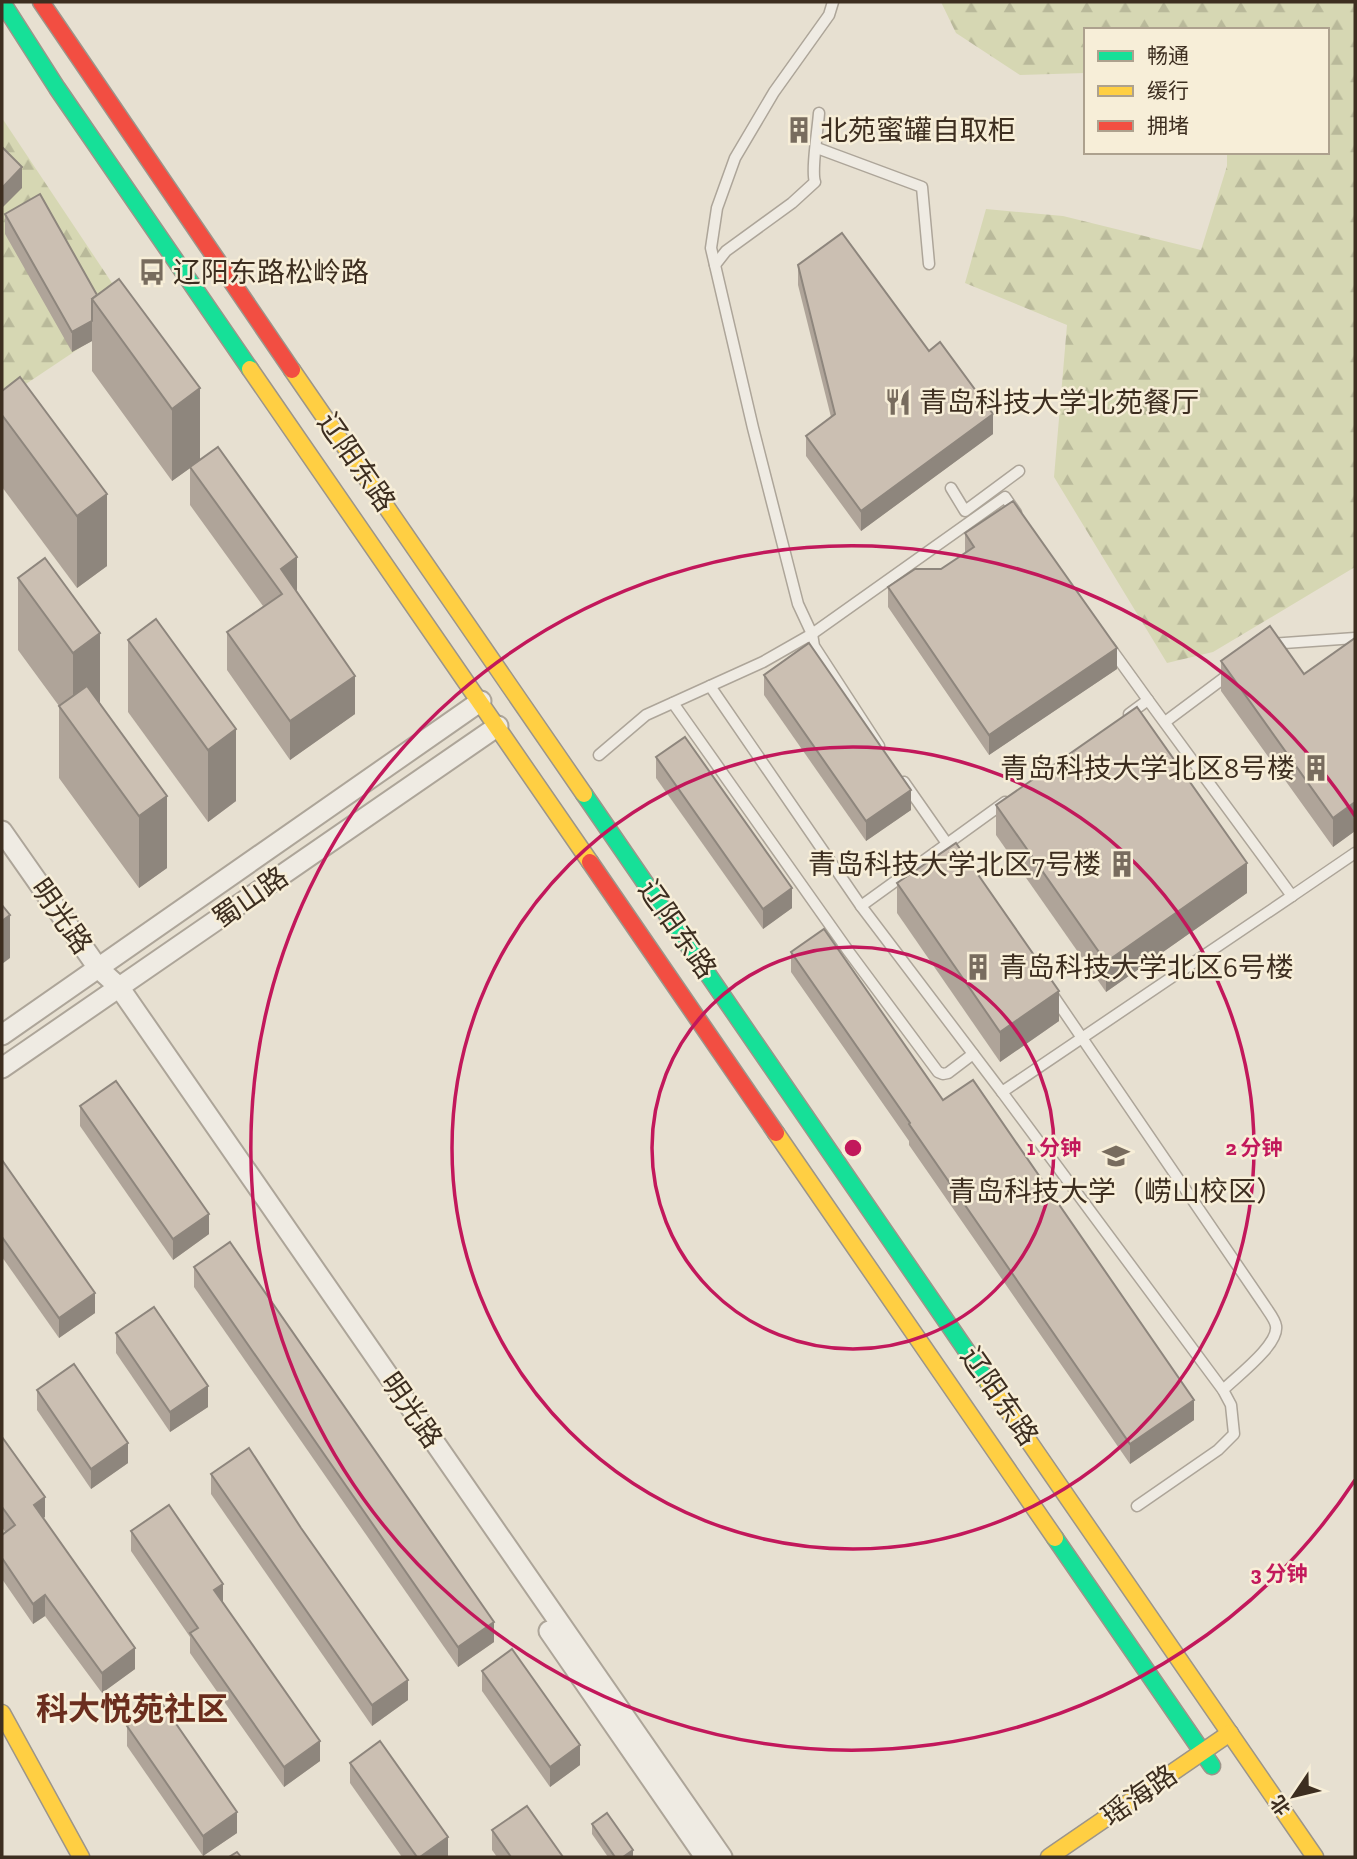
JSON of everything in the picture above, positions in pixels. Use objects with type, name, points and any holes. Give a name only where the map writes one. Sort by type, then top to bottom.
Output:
[{"type":"main road","name":"辽阳东路","points":[[2,2],[57,88],[1202,1752],[1221,1760],[1315,1857]]},
{"type":"main road","name":"辽阳东路","points":[[41,2],[1230,1732],[1221,1760]]},
{"type":"main road","points":[[2,1713],[81,1857]]},
{"type":"main road","name":"瑶海路","points":[[1049,1857],[1230,1732]]},
{"type":"street","name":"蜀山路","points":[[2,1035],[481,701]]},
{"type":"street","name":"蜀山路","points":[[2,1068],[498,726]]},
{"type":"street","name":"明光路","points":[[2,831],[722,1857]]},
{"type":"street","name":"明光路","points":[[114,990],[705,1857]]},
{"type":"lane","points":[[834,2],[829,15],[774,92],[735,158],[717,208],[711,248],[798,604],[812,634],[814,646],[884,753]]},
{"type":"lane","points":[[715,265],[726,251],[815,183],[812,175],[819,113]]},
{"type":"lane","points":[[817,148],[922,187],[929,264]]},
{"type":"lane","points":[[951,488],[965,511],[1019,471]]},
{"type":"lane","points":[[599,755],[646,715],[764,662],[812,634],[1004,497],[1020,520]]},
{"type":"lane","points":[[1100,632],[1292,896]]},
{"type":"lane","points":[[1260,650],[1271,643],[1355,638]]},
{"type":"lane","points":[[1165,722],[1239,666]]},
{"type":"lane","points":[[710,686],[861,906],[1223,1390],[1231,1405],[1234,1434],[1218,1450],[1137,1506]]},
{"type":"lane","points":[[1114,724],[1148,700]]},
{"type":"lane","points":[[673,703],[849,952],[938,1072],[948,1073],[973,1054]]},
{"type":"lane","points":[[899,775],[962,866]]},
{"type":"lane","points":[[861,906],[1014,796]]},
{"type":"lane","points":[[1002,1092],[1355,853]]},
{"type":"lane","points":[[1048,988],[1276,1326],[1275,1335],[1267,1349],[1223,1390]]},
{"type":"green space","points":[[941,2],[1355,2],[1355,567],[1213,652],[1167,663],[1054,477],[1067,325],[965,283],[986,209],[1063,216],[1201,250],[1227,166],[1227,154],[1329,154],[1329,28],[1084,28],[1084,73],[1020,75],[956,33]]},
{"type":"green space","points":[[2,118],[132,313],[2,400]]},
{"type":"building","points":[[2,147],[22,167],[2,188]]},
{"type":"building","points":[[40,194],[97,295],[92,299],[92,321],[72,332],[5,214]]},
{"type":"building","name":"青岛科技大学北苑餐厅","points":[[842,233],[929,351],[940,342],[993,414],[861,511],[806,436],[835,414],[798,265]]},
{"type":"building","points":[[119,279],[200,388],[172,409],[92,299]]},
{"type":"building","points":[[20,377],[107,494],[77,516],[2,415],[2,391]]},
{"type":"building","points":[[218,447],[297,557],[281,569],[355,676],[290,721],[227,632],[282,594],[190,467]]},
{"type":"building","points":[[1013,501],[1117,648],[989,735],[888,587],[915,569],[941,569],[974,547],[965,533]]},
{"type":"building","points":[[45,558],[100,633],[73,653],[18,578]]},
{"type":"building","points":[[156,619],[236,729],[208,750],[128,640]]},
{"type":"building","name":"青岛科技大学北区8号楼","points":[[1270,626],[1304,674],[1355,638],[1355,802],[1333,818],[1221,661]]},
{"type":"building","points":[[809,643],[911,790],[866,821],[764,675]]},
{"type":"building","points":[[87,686],[167,796],[139,816],[59,706]]},
{"type":"building","name":"青岛科技大学北区7号楼","points":[[1137,707],[1247,863],[1106,962],[996,805]]},
{"type":"building","points":[[685,737],[792,888],[763,909],[656,757]]},
{"type":"building","name":"青岛科技大学北区6号楼","points":[[956,843],[1059,991],[1000,1032],[897,883]]},
{"type":"building","points":[[2,905],[10,915],[2,921]]},
{"type":"building","points":[[824,929],[943,1100],[973,1080],[1194,1400],[1130,1444],[791,952]]},
{"type":"building","points":[[116,1081],[209,1214],[173,1239],[80,1106]]},
{"type":"building","points":[[2,1160],[95,1293],[59,1318],[2,1237]]},
{"type":"building","points":[[230,1242],[494,1622],[458,1647],[194,1267]]},
{"type":"building","points":[[154,1307],[208,1386],[170,1412],[116,1333]]},
{"type":"building","points":[[74,1364],[128,1443],[91,1469],[37,1390]]},
{"type":"building","points":[[2,1437],[45,1497],[34,1505],[135,1648],[102,1673],[45,1595],[33,1604],[2,1558],[2,1535],[15,1525],[2,1507]]},
{"type":"building","points":[[249,1448],[301,1528],[408,1680],[372,1705],[211,1474]]},
{"type":"building","points":[[169,1505],[223,1584],[214,1590],[320,1741],[284,1767],[190,1633],[198,1628],[131,1531]]},
{"type":"building","points":[[512,1649],[580,1745],[550,1767],[482,1671]]},
{"type":"building","points":[[161,1702],[237,1812],[203,1836],[127,1726]]},
{"type":"building","points":[[380,1741],[448,1837],[420,1857],[417,1857],[350,1763]]},
{"type":"building","points":[[527,1806],[563,1857],[511,1857],[492,1830]]},
{"type":"building","points":[[607,1813],[633,1850],[623,1857],[615,1857],[592,1824]]},
{"type":"traffic: fast","points":[[2,2],[57,88],[250,369]]},
{"type":"traffic: fast","points":[[584,794],[988,1382]]},
{"type":"traffic: fast","points":[[1055,1538],[1212,1766]]},
{"type":"traffic: slow","points":[[250,369],[590,862]]},
{"type":"traffic: slow","points":[[292,370],[584,794]]},
{"type":"traffic: slow","points":[[776,1133],[1055,1538]]},
{"type":"traffic: slow","points":[[988,1382],[1315,1857]]},
{"type":"traffic: slow","points":[[2,1713],[81,1857]]},
{"type":"traffic: slow","points":[[1049,1857],[1230,1733]]},
{"type":"traffic: jam","points":[[41,2],[292,370]]},
{"type":"traffic: jam","points":[[590,862],[776,1133]]},
{"type":"place","name":"北苑蜜罐自取柜","points":[[799,130]]},
{"type":"place","name":"辽阳东路松岭路","points":[[152,272]]},
{"type":"place","name":"青岛科技大学北苑餐厅","points":[[898,402]]},
{"type":"place","name":"青岛科技大学北区8号楼","points":[[1316,768]]},
{"type":"place","name":"青岛科技大学北区7号楼","points":[[1122,864]]},
{"type":"place","name":"青岛科技大学北区6号楼","points":[[978,967]]},
{"type":"place","name":"青岛科技大学（崂山校区）","points":[[1116,1156]]},
{"type":"district","name":"科大悦苑社区","points":[[132,1709]]}]
